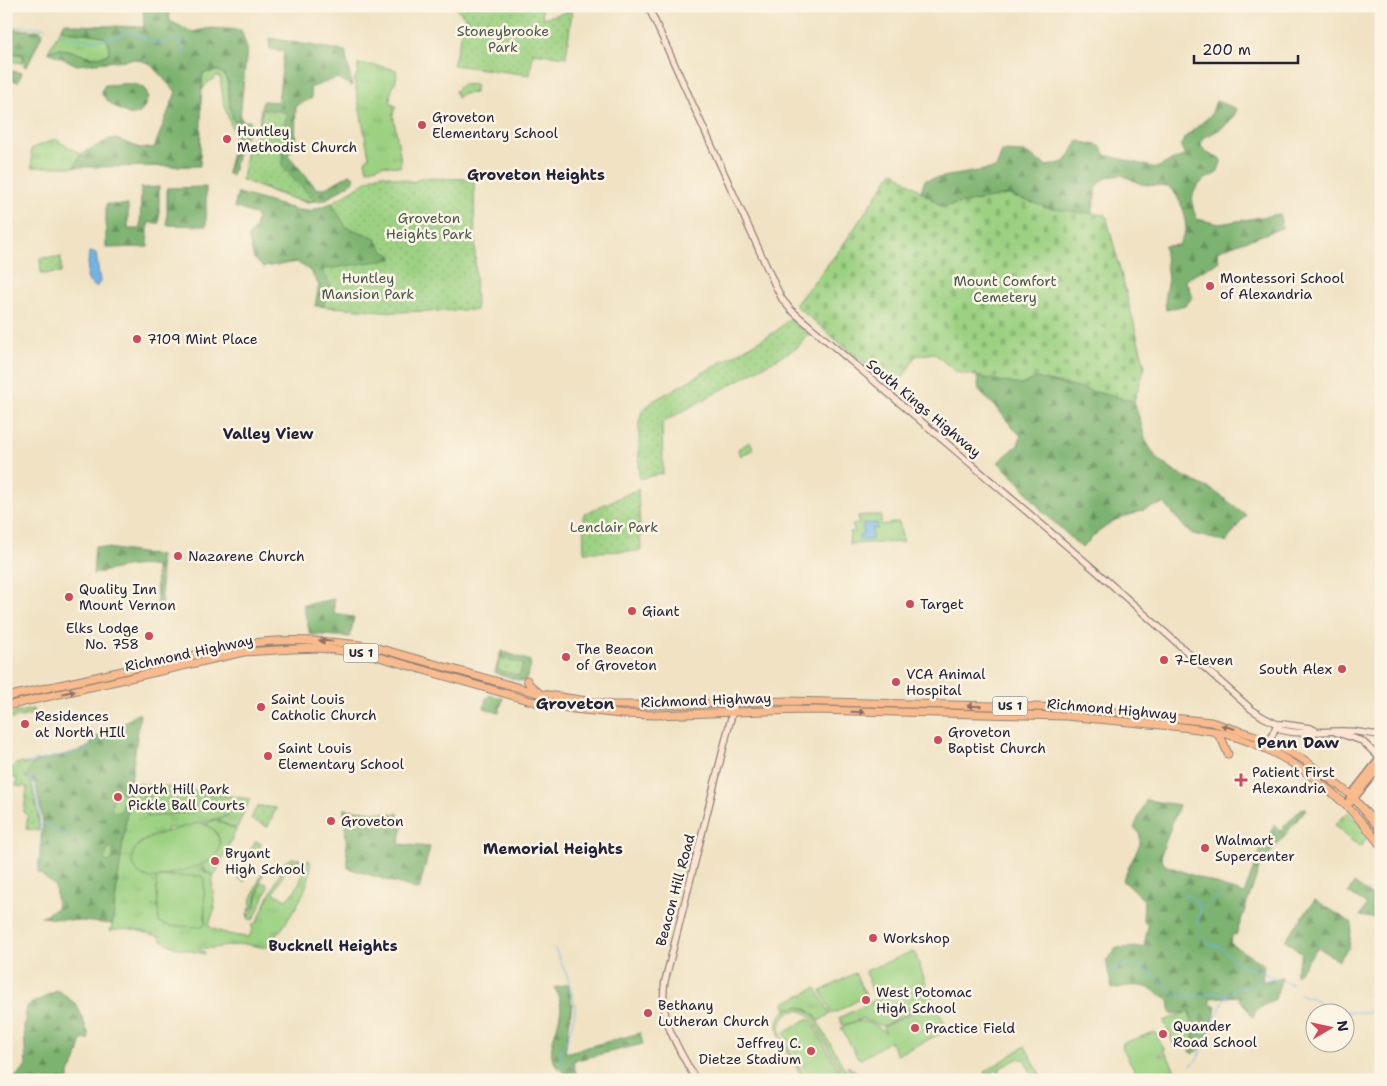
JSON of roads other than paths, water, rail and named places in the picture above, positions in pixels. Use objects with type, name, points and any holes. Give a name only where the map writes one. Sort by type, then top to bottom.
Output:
[{"type":"highway","name":"Richmond Highway","points":[[6,697],[239,645],[291,640],[328,641],[374,647],[540,694],[613,705],[797,701],[1075,708],[1210,722],[1270,742],[1298,756],[1353,797],[1381,830]]},
{"type":"highway","name":"Richmond Highway","points":[[6,706],[244,652],[320,648],[372,655],[510,696],[574,709],[638,715],[813,710],[1066,716],[1127,721],[1216,732],[1266,749],[1306,772],[1333,792],[1368,828],[1381,846]]},
{"type":"highway","points":[[527,680],[540,694]]},
{"type":"highway","points":[[1216,732],[1226,746],[1228,754]]},
{"type":"main road","name":"South Kings Highway","points":[[648,6],[775,285],[791,310],[1088,564],[1251,709],[1277,724],[1281,730],[1286,732],[1335,732],[1343,730],[1381,735]]},
{"type":"main road","name":"Beacon Hill Road","points":[[696,1080],[667,1023],[663,1003],[663,989],[735,702]]},
{"type":"main road","points":[[1266,749],[1277,724]]},
{"type":"main road","points":[[1335,732],[1362,741],[1380,758],[1347,806]]},
{"type":"main road","points":[[1353,797],[1381,765]]},
{"type":"water","points":[[89,252],[96,253],[100,282],[96,287],[89,282],[87,277]]},
{"type":"water","points":[[877,523],[877,529],[872,529],[872,540],[859,540],[859,535],[863,534],[863,524]]},
{"type":"waterway","points":[[6,27],[46,28]]},
{"type":"waterway","points":[[58,34],[94,40],[112,38],[129,31],[155,43],[180,38],[186,55]]},
{"type":"waterway","points":[[25,763],[87,750],[106,730]]},
{"type":"waterway","points":[[22,774],[33,783],[39,810],[41,842],[38,873]]},
{"type":"waterway","points":[[42,823],[66,835]]},
{"type":"waterway","points":[[1180,892],[1197,901],[1200,911]]},
{"type":"waterway","points":[[1221,897],[1214,899],[1200,911],[1197,927],[1200,936],[1207,943],[1222,948],[1231,958],[1247,968],[1261,971],[1274,978]]},
{"type":"waterway","points":[[555,949],[568,978],[575,1005],[572,1025],[561,1052],[561,1069]]},
{"type":"waterway","points":[[1108,972],[1117,967],[1135,964],[1150,973],[1176,996],[1201,996],[1214,992],[1227,995],[1239,987],[1249,988],[1269,979],[1284,981],[1291,985]]},
{"type":"waterway","points":[[1299,994],[1317,1000],[1326,1012],[1381,1012]]},
{"type":"waterway","points":[[1191,1065],[1204,1047],[1205,1038],[1209,1034],[1210,1023],[1216,1017],[1227,995]]},
{"type":"waterway","points":[[556,1080],[558,1076]]},
{"type":"place","name":"Groveton Elementary School","points":[[422,125]]},
{"type":"place","name":"Huntley Methodist Church","points":[[227,139]]},
{"type":"place","name":"Montessori School of Alexandria","points":[[1210,286]]},
{"type":"place","name":"7109 Mint Place","points":[[137,339]]},
{"type":"place","name":"Nazarene Church","points":[[178,556]]},
{"type":"place","name":"Quality Inn Mount Vernon","points":[[69,597]]},
{"type":"place","name":"Target","points":[[910,604]]},
{"type":"place","name":"Giant","points":[[632,611]]},
{"type":"place","name":"Elks Lodge No. 758","points":[[149,636]]},
{"type":"place","name":"The Beacon of Groveton","points":[[566,657]]},
{"type":"place","name":"7-Eleven","points":[[1164,660]]},
{"type":"place","name":"South Alex","points":[[1342,669]]},
{"type":"place","name":"VCA Animal Hospital","points":[[896,682]]},
{"type":"place","name":"Saint Louis Catholic Church","points":[[261,707]]},
{"type":"place","name":"Residences at North HIll","points":[[25,724]]},
{"type":"place","name":"Groveton Baptist Church","points":[[938,740]]},
{"type":"place","name":"Saint Louis Elementary School","points":[[268,756]]},
{"type":"place","name":"Patient First Alexandria","points":[[1241,780]]},
{"type":"place","name":"North Hill Park Pickle Ball Courts","points":[[118,797]]},
{"type":"place","name":"Groveton","points":[[331,821]]},
{"type":"place","name":"Walmart Supercenter","points":[[1205,848]]},
{"type":"place","name":"Bryant High School","points":[[215,861]]},
{"type":"place","name":"Workshop","points":[[873,938]]},
{"type":"place","name":"West Potomac High School","points":[[866,1000]]},
{"type":"place","name":"Bethany Lutheran Church","points":[[648,1013]]},
{"type":"place","name":"Practice Field","points":[[915,1028]]},
{"type":"place","name":"Quander Road School","points":[[1163,1034]]},
{"type":"place","name":"Jeffrey C. Dietze Stadium","points":[[811,1051]]},
{"type":"district","name":"Groveton Heights","points":[[536,175]]},
{"type":"district","name":"Valley View","points":[[268,434]]},
{"type":"district","name":"Groveton","points":[[575,703]]},
{"type":"district","name":"Penn Daw","points":[[1298,742]]},
{"type":"district","name":"Memorial Heights","points":[[553,849]]},
{"type":"district","name":"Bucknell Heights","points":[[333,946]]},
{"type":"park label","name":"Stoneybrooke Park","points":[[503,40]]},
{"type":"park label","name":"Groveton Heights Park","points":[[429,226]]},
{"type":"park label","name":"Huntley Mansion Park","points":[[368,286]]},
{"type":"park label","name":"Mount Comfort Cemetery","points":[[1005,290]]},
{"type":"park label","name":"Lenclair Park","points":[[614,527]]}]
